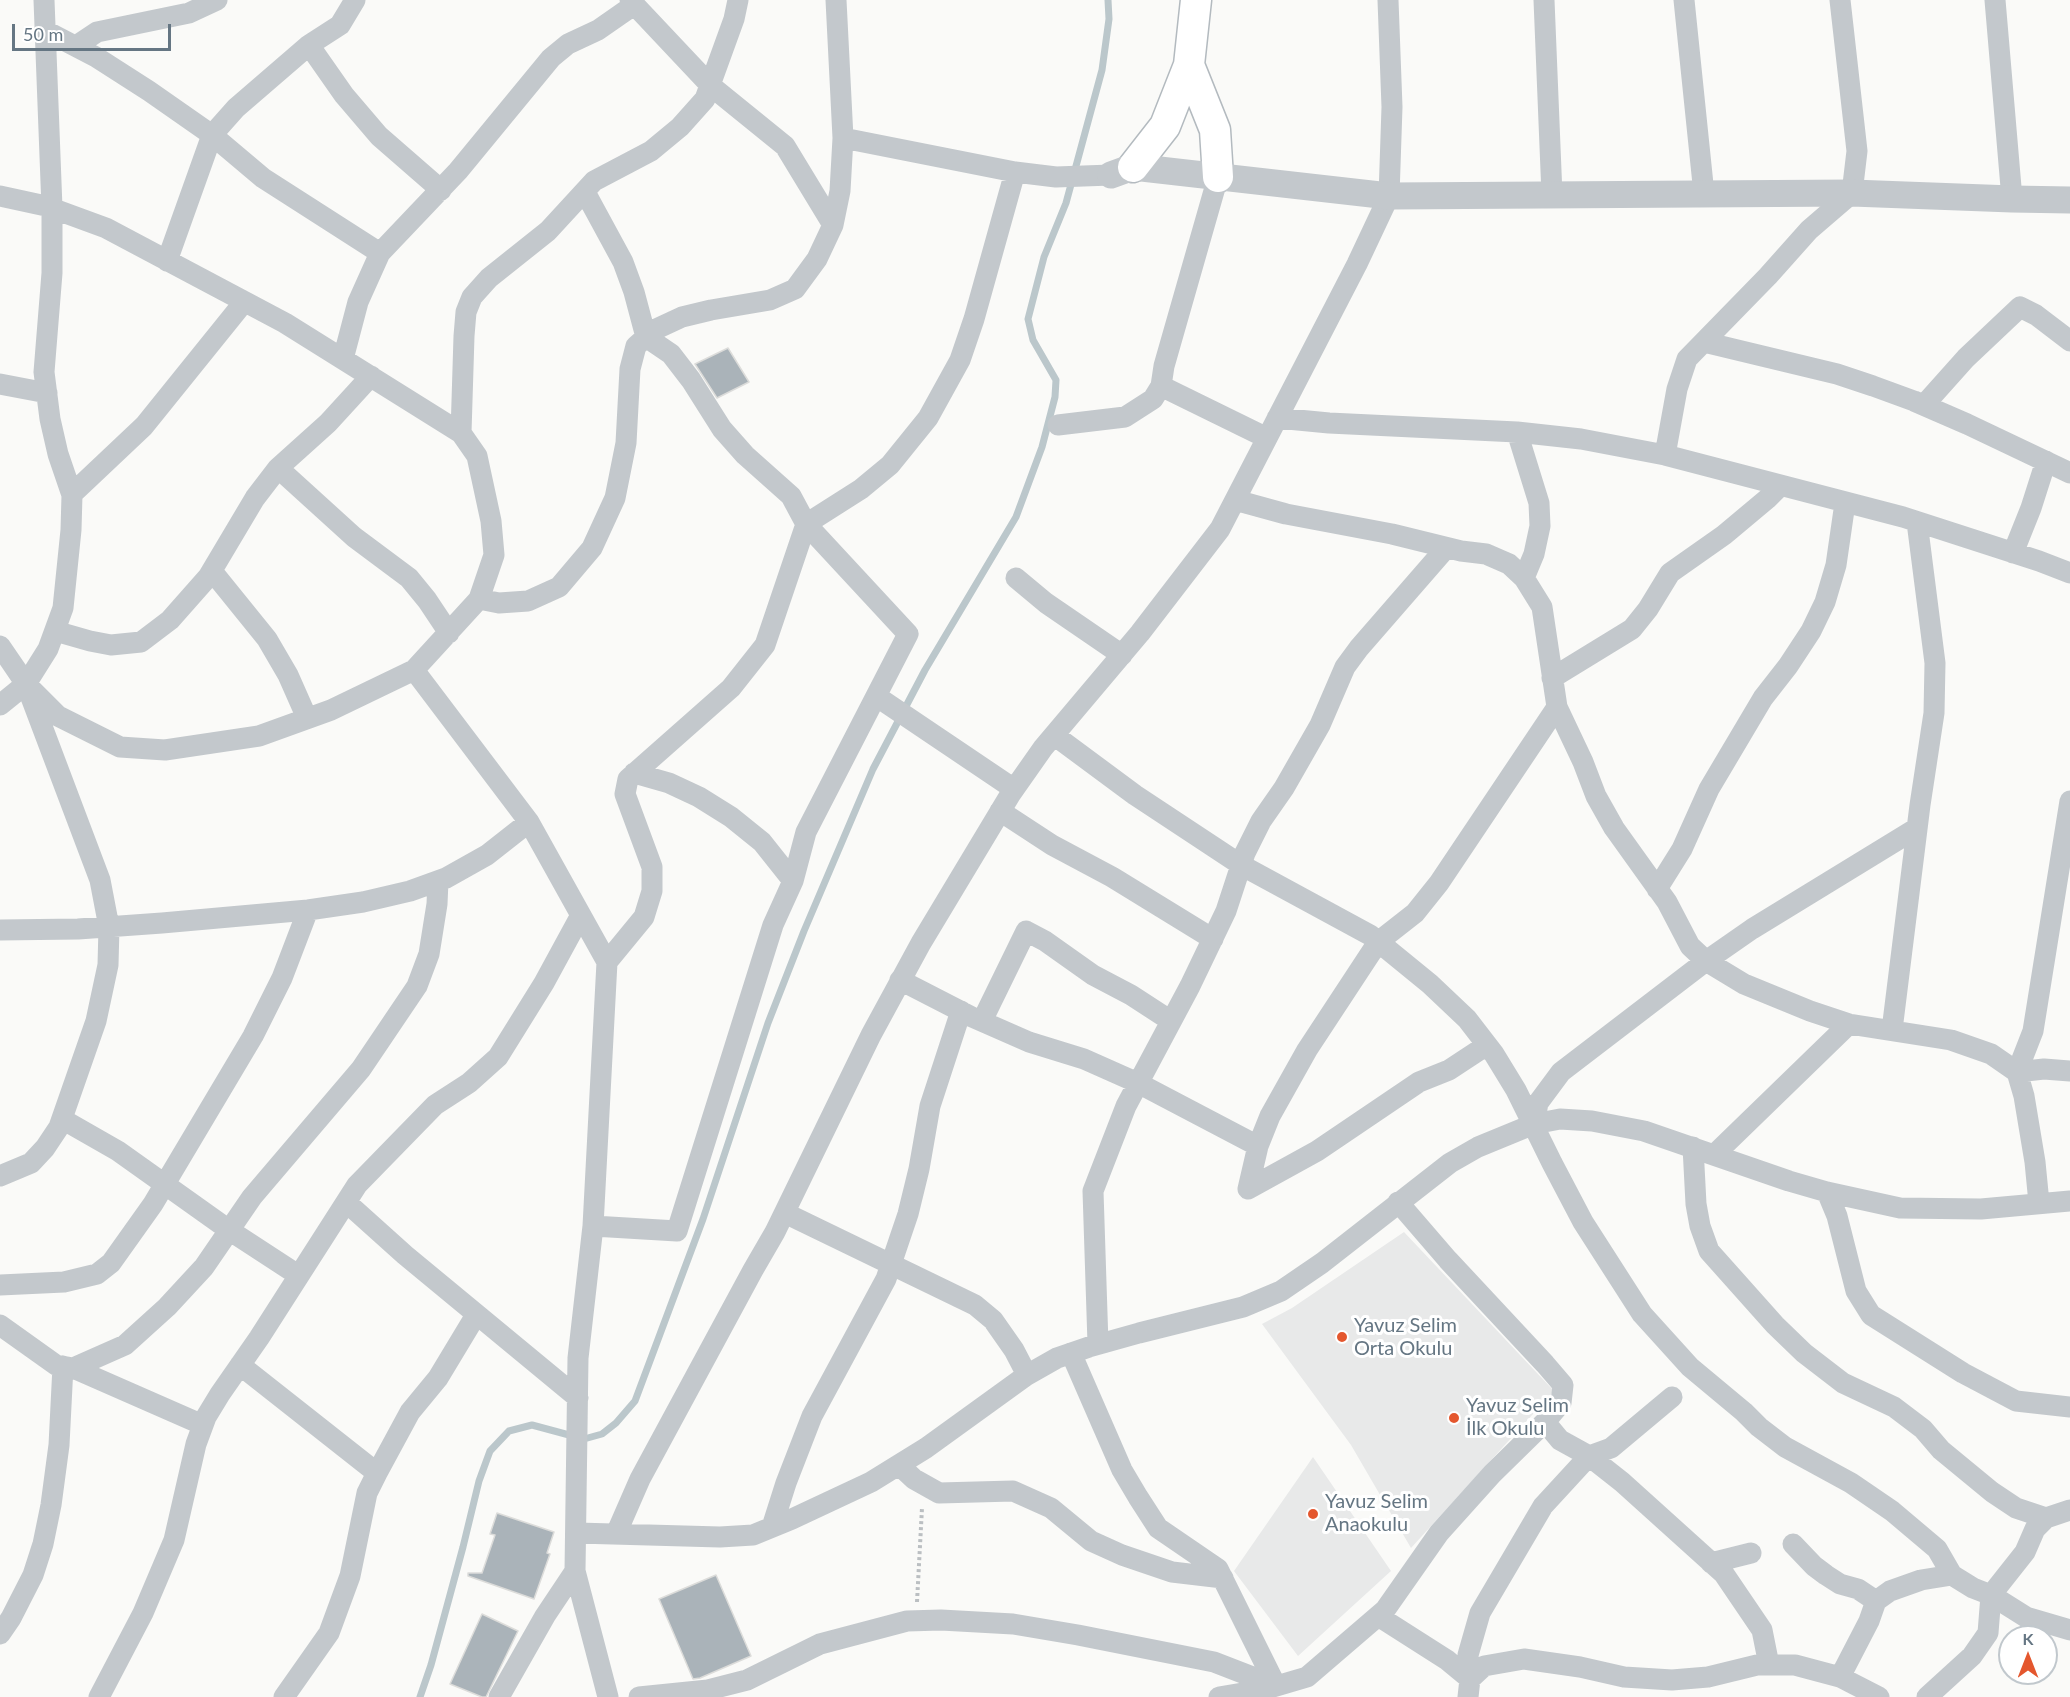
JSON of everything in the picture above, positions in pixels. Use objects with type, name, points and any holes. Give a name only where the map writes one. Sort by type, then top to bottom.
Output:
[{"type":"main road","points":[[1122,171],[1165,126],[1189,65],[1196,0]]},
{"type":"main road","points":[[1189,65],[1215,130],[1218,177]]},
{"type":"street","points":[[0,705],[26,684],[48,649],[63,608],[71,530],[72,494],[58,454],[50,419],[44,372],[52,273],[52,208],[44,0]]},
{"type":"street","points":[[76,46],[97,32],[189,13],[217,0]]},
{"type":"street","points":[[168,261],[212,135],[236,108],[309,45],[340,25],[355,0]]},
{"type":"street","points":[[461,433],[464,336],[466,312],[472,297],[489,278],[548,231],[594,181],[651,151],[680,127],[705,99],[711,86],[734,19],[738,0]]},
{"type":"street","points":[[479,599],[498,603],[528,601],[559,587],[592,548],[615,498],[626,443],[630,369],[636,346],[654,330],[682,317],[770,300],[795,289],[817,259],[833,225],[840,191],[843,138],[836,0]]},
{"type":"street","points":[[616,1534],[640,1479],[785,1213],[871,1035],[921,943],[1014,789],[1054,735],[1122,655],[1220,529],[1358,264],[1389,196],[1392,107],[1389,0]]},
{"type":"street","points":[[1544,0],[1552,195]]},
{"type":"street","points":[[1684,0],[1704,194]]},
{"type":"street","points":[[1665,455],[1677,389],[1688,359],[1809,230],[1852,193],[1857,151],[1840,0]]},
{"type":"street","points":[[1995,0],[2012,199]]},
{"type":"street","points":[[343,359],[358,302],[380,253],[441,190],[550,58],[568,45],[598,30],[632,3],[711,86],[785,146],[833,225]]},
{"type":"street","points":[[46,31],[96,57],[149,91],[212,135],[263,178],[380,253]]},
{"type":"street","points":[[309,45],[344,95],[379,136],[441,190]]},
{"type":"street","points":[[843,138],[1015,172],[1056,177],[1122,171],[1218,177],[1389,196],[1852,193],[2070,200]]},
{"type":"street","points":[[607,962],[644,917],[652,891],[652,867],[625,794],[628,779],[731,688],[765,645],[806,524],[861,489],[890,465],[928,418],[960,360],[1015,172]]},
{"type":"street","points":[[1058,425],[1125,417],[1153,399],[1161,386],[1164,366],[1218,177]]},
{"type":"street","points":[[585,192],[623,262],[646,337],[671,354],[691,380],[722,429],[745,455],[791,496],[806,524],[908,634],[883,701],[806,832],[793,881],[773,926],[676,1231],[592,1226]]},
{"type":"street","points":[[0,196],[52,208],[106,228],[285,323],[461,433],[477,456],[491,521],[494,555],[479,599],[414,670],[331,710],[259,736],[165,750],[120,747],[58,716],[26,684],[0,645]]},
{"type":"street","points":[[72,494],[144,426],[244,302]]},
{"type":"street","points":[[1924,405],[1966,357],[2020,307],[2036,315],[2070,341]]},
{"type":"street","points":[[1704,342],[1837,374],[1924,405],[2070,473]]},
{"type":"street","points":[[55,631],[90,642],[111,645],[141,642],[170,620],[212,571],[255,498],[278,468],[328,423],[371,376]]},
{"type":"street","points":[[0,384],[47,393]]},
{"type":"street","points":[[1161,386],[1267,438]]},
{"type":"street","points":[[1277,418],[1329,423],[1517,432],[1581,439],[1665,455],[1917,522],[2013,552],[2070,573]]},
{"type":"street","points":[[1517,432],[1539,502],[1540,526],[1534,554],[1524,578]]},
{"type":"street","points":[[2013,552],[2031,508],[2046,461]]},
{"type":"street","points":[[278,468],[354,537],[409,578],[449,633]]},
{"type":"street","points":[[1552,678],[1632,629],[1648,609],[1670,573],[1724,535],[1780,486]]},
{"type":"street","points":[[1235,500],[1286,514],[1392,534],[1446,548],[1486,554],[1509,564],[1524,578],[1542,607],[1557,707],[1600,804],[1657,889],[1690,946],[1706,961],[1744,984],[1849,1024],[1951,1040],[1991,1054],[2017,1072],[2044,1069],[2070,1071]]},
{"type":"street","points":[[1657,889],[1682,849],[1709,789],[1763,698],[1788,666],[1820,612],[1836,565],[1845,502]]},
{"type":"street","points":[[1892,1030],[1934,713],[1935,663],[1917,522]]},
{"type":"street","points":[[1098,1344],[1093,1191],[1126,1106],[1213,939],[1235,890],[1241,865],[1260,821],[1284,788],[1320,725],[1345,667],[1446,548]]},
{"type":"street","points":[[212,571],[267,639],[288,675],[307,718]]},
{"type":"street","points":[[1016,578],[1046,603],[1122,655]]},
{"type":"street","points":[[414,670],[529,822],[607,962],[592,1226],[578,1358],[575,1571],[608,1697]]},
{"type":"street","points":[[0,1176],[31,1163],[45,1148],[62,1119],[96,1021],[108,965],[109,927],[100,880],[26,684]]},
{"type":"street","points":[[883,701],[1014,789]]},
{"type":"street","points":[[1487,1045],[1449,1070],[1419,1082],[1317,1151],[1248,1189],[1258,1146],[1270,1116],[1307,1050],[1378,942],[1415,913],[1438,883],[1557,707]]},
{"type":"street","points":[[1054,735],[1135,795],[1241,865],[1378,942],[1430,984],[1467,1019],[1487,1045],[1516,1090],[1583,1222],[1642,1314],[1690,1367],[1744,1412],[1759,1428],[1785,1447],[1844,1479],[1892,1512],[1937,1549],[1952,1575],[1973,1588],[1991,1595],[2026,1617],[2070,1630]]},
{"type":"street","points":[[634,773],[669,783],[699,797],[731,817],[762,842],[793,881]]},
{"type":"street","points":[[2039,1203],[2024,1096],[2017,1072],[2033,1031],[2070,801]]},
{"type":"street","points":[[1000,811],[1052,845],[1112,877],[1213,939]]},
{"type":"street","points":[[0,930],[109,927],[308,910],[363,902],[410,891],[438,881],[487,855],[529,822]]},
{"type":"street","points":[[1534,1124],[1538,1103],[1561,1072],[1706,961],[1785,907],[1917,828]]},
{"type":"street","points":[[68,1367],[125,1345],[168,1307],[204,1266],[252,1197],[361,1069],[417,986],[429,954],[438,881]]},
{"type":"street","points":[[0,1285],[64,1282],[97,1274],[111,1263],[153,1204],[253,1036],[282,978],[308,910]]},
{"type":"street","points":[[99,1697],[143,1612],[174,1539],[196,1444],[203,1425],[220,1394],[365,1176],[435,1104],[469,1083],[498,1057],[544,983],[581,915]]},
{"type":"street","points":[[982,1021],[1026,931],[1045,941],[1093,975],[1131,995],[1171,1021]]},
{"type":"street","points":[[900,980],[1029,1042],[1084,1059],[1138,1083],[1258,1146]]},
{"type":"street","points":[[772,1527],[812,1416],[886,1279],[908,1214],[930,1106],[961,1011]]},
{"type":"street","points":[[1714,1155],[1849,1024]]},
{"type":"street","points":[[62,1119],[118,1151],[229,1230],[298,1275]]},
{"type":"street","points":[[577,1533],[720,1537],[753,1535],[772,1527],[871,1482],[926,1448],[1027,1375],[1071,1353],[1243,1307],[1281,1291],[1322,1263],[1450,1163],[1478,1147],[1534,1124],[1560,1119],[1592,1121],[1644,1131],[1827,1192],[1900,1208],[1981,1209],[2070,1201]]},
{"type":"street","points":[[1693,1147],[1696,1204],[1700,1226],[1709,1251],[1775,1325],[1804,1353],[1843,1383],[1894,1407],[1923,1429],[1941,1450],[1992,1492],[2016,1508],[2046,1518]]},
{"type":"street","points":[[1827,1192],[1837,1216],[1856,1291],[1871,1316],[1963,1373],[2016,1401],[2070,1407]]},
{"type":"street","points":[[346,1202],[476,1315],[578,1398]]},
{"type":"street","points":[[1219,1697],[1245,1695],[1307,1677],[1386,1610],[1439,1533],[1561,1403],[1563,1385],[1398,1202]]},
{"type":"street","points":[[785,1213],[975,1305],[993,1320],[1014,1350],[1027,1375]]},
{"type":"street","points":[[284,1697],[329,1633],[350,1576],[367,1493],[377,1473],[410,1412],[438,1378],[476,1315]]},
{"type":"street","points":[[0,1325],[56,1365],[68,1367],[203,1425]]},
{"type":"street","points":[[1071,1353],[1122,1470],[1158,1528],[1218,1569],[1276,1686]]},
{"type":"street","points":[[240,1365],[377,1473]]},
{"type":"street","points":[[0,1634],[33,1575],[43,1544],[51,1505],[68,1367]]},
{"type":"street","points":[[1469,1688],[1468,1655],[1480,1612],[1543,1506],[1589,1456],[1611,1448],[1672,1397]]},
{"type":"street","points":[[1545,1422],[1560,1440],[1589,1456],[1622,1482],[1724,1574],[1761,1630],[1768,1665]]},
{"type":"street","points":[[898,1465],[914,1479],[939,1493],[1013,1491],[1052,1508],[1090,1540],[1122,1556],[1172,1572],[1223,1578]]},
{"type":"street","points":[[1927,1697],[1972,1656],[1988,1634],[1991,1595],[2025,1552],[2035,1528],[2046,1518],[2070,1510]]},
{"type":"street","points":[[1793,1544],[1826,1575],[1876,1601]]},
{"type":"street","points":[[1711,1563],[1751,1553]]},
{"type":"street","points":[[499,1697],[545,1616],[575,1571]]},
{"type":"street","points":[[1840,1677],[1869,1621],[1876,1601],[1890,1591],[1921,1580],[1952,1575]]},
{"type":"street","points":[[1378,1616],[1448,1660],[1469,1688]]},
{"type":"street","points":[[639,1697],[708,1690],[747,1680],[820,1644],[896,1624],[941,1620],[1013,1624],[1078,1635],[1214,1662],[1276,1686]]},
{"type":"street","points":[[1469,1688],[1484,1666],[1524,1659],[1580,1667],[1624,1677],[1672,1680],[1708,1677],[1757,1665],[1796,1665],[1840,1677],[1879,1697]]},
{"type":"path","points":[[917,1621],[922,1505],[927,1486]]},
{"type":"shaded area","points":[[1404,1232],[1554,1391],[1411,1548],[1351,1445],[1262,1324],[1292,1308]]},
{"type":"shaded area","name":"Yavuz Selim Anaokulu","points":[[1313,1457],[1391,1571],[1298,1656],[1234,1571]]},
{"type":"building","points":[[728,348],[749,382],[717,398],[695,364]]},
{"type":"building","points":[[497,1513],[554,1532],[547,1553],[550,1554],[534,1599],[468,1576],[468,1573],[482,1573],[495,1535],[490,1534]]},
{"type":"building","points":[[716,1575],[751,1656],[693,1679],[659,1599]]},
{"type":"building","points":[[482,1614],[518,1631],[486,1697],[450,1684]]},
{"type":"waterway","points":[[420,1697],[431,1665],[479,1481],[490,1451],[509,1431],[532,1425],[584,1439],[602,1434],[616,1423],[635,1401],[703,1219],[768,1023],[804,931],[873,769],[925,670],[1016,517],[1042,447],[1055,397],[1056,380],[1033,340],[1028,319],[1044,257],[1066,203],[1102,70],[1109,19],[1108,0]]},
{"type":"place","name":"Yavuz Selim Orta Okulu","points":[[1342,1337]]},
{"type":"place","name":"Yavuz Selim İlk Okulu","points":[[1454,1418]]},
{"type":"place","name":"Yavuz Selim Anaokulu","points":[[1313,1514]]}]
